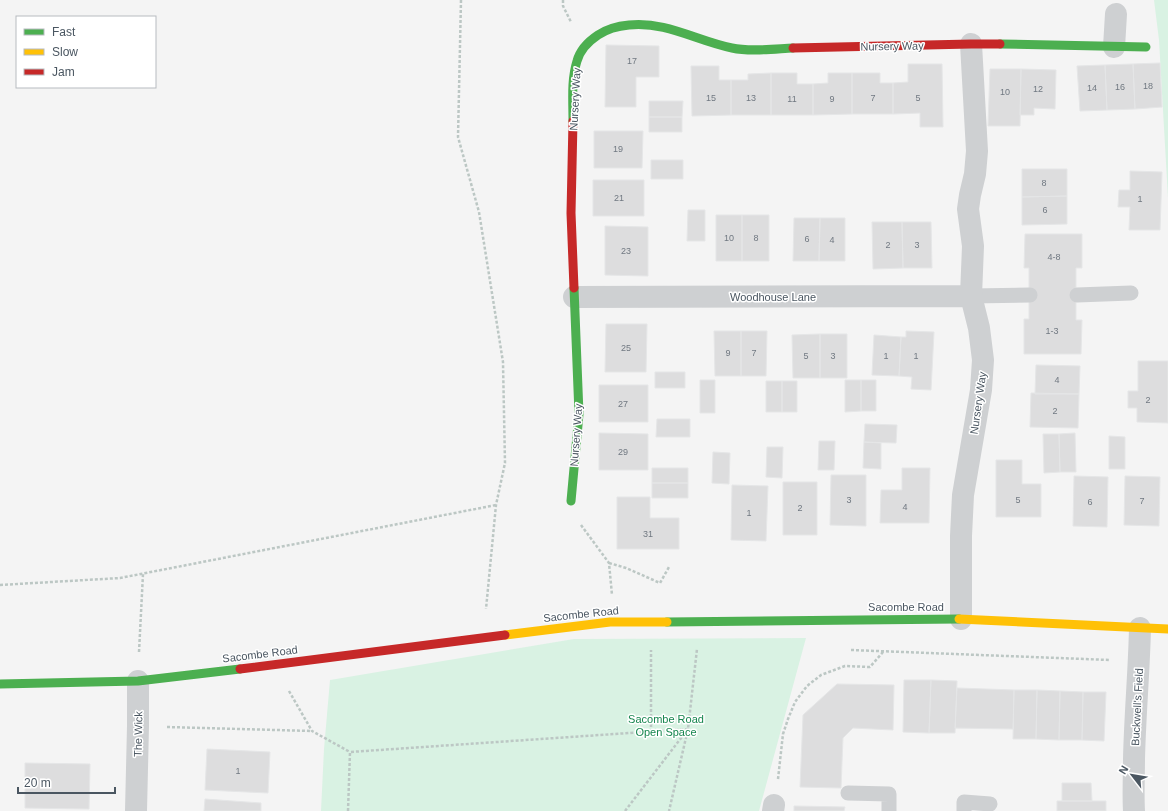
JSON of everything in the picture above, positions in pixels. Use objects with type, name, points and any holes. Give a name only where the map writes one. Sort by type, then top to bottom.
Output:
[{"type":"street","points":[[1114,47],[1116,14]]},
{"type":"street","name":"Nursery Way","points":[[570,501],[579,414],[571,213],[574,76],[578,59],[585,46],[595,36],[607,29],[637,24],[658,26],[679,31],[734,48],[760,49],[971,44],[1146,47]]},
{"type":"street","name":"Nursery Way","points":[[961,619],[961,536],[963,495],[981,390],[983,360],[979,328],[971,296],[974,246],[968,209],[975,174],[977,151],[971,44]]},
{"type":"street","name":"Woodhouse Lane","points":[[574,297],[971,296]]},
{"type":"street","name":"Sacombe Road","points":[[0,684],[138,680],[274,665],[610,622],[961,619],[1168,629]]},
{"type":"street","name":"Buckwell's Field","points":[[1134,811],[1135,736],[1140,628]]},
{"type":"street","name":"The Wick","points":[[136,811],[138,680]]},
{"type":"lane","points":[[1077,295],[1130,293]]},
{"type":"lane","points":[[971,296],[1030,295]]},
{"type":"lane","points":[[848,793],[890,794],[889,811]]},
{"type":"lane","points":[[964,811],[964,802],[990,804]]},
{"type":"path","points":[[461,0],[458,136],[479,212],[503,362],[505,463],[496,505],[483,638]]},
{"type":"path","points":[[570,501],[579,522],[609,563],[612,597]]},
{"type":"path","points":[[0,585],[120,578],[496,505]]},
{"type":"path","points":[[609,563],[626,568],[660,583],[669,567]]},
{"type":"path","points":[[138,680],[143,574]]},
{"type":"path","points":[[669,811],[688,729],[697,648]]},
{"type":"path","points":[[844,650],[1139,661]]},
{"type":"path","points":[[773,808],[778,788],[783,734],[795,702],[807,686],[821,675],[845,666],[870,667],[883,652]]},
{"type":"path","points":[[651,663],[651,732]]},
{"type":"path","points":[[274,665],[312,730]]},
{"type":"path","points":[[138,726],[312,730],[350,752],[688,729]]},
{"type":"path","points":[[625,811],[688,729]]},
{"type":"path","points":[[348,811],[350,752]]},
{"type":"green space","points":[[1154,0],[1168,0],[1168,198],[1159,40]]},
{"type":"green space","name":"Sacombe Road Open Space","points":[[806,638],[759,811],[321,811],[324,749],[330,680],[574,639]]},
{"type":"building","points":[[606,45],[659,46],[659,77],[636,77],[636,107],[605,107]]},
{"type":"building","points":[[1160,63],[1162,107],[1135,109],[1133,64]]},
{"type":"building","points":[[908,64],[942,64],[943,127],[920,127],[920,113],[893,114],[893,83],[908,82]]},
{"type":"building","points":[[1133,64],[1135,109],[1107,110],[1105,65]]},
{"type":"building","points":[[1105,65],[1107,110],[1080,111],[1077,66]]},
{"type":"building","points":[[691,66],[719,66],[719,80],[731,80],[731,115],[692,116]]},
{"type":"building","points":[[990,69],[1021,69],[1020,126],[988,126]]},
{"type":"building","points":[[1021,69],[1056,70],[1055,109],[1034,108],[1034,115],[1020,115]]},
{"type":"building","points":[[771,73],[771,115],[731,115],[731,80],[748,80],[748,74]]},
{"type":"building","points":[[771,73],[797,73],[797,84],[813,84],[813,115],[771,115]]},
{"type":"building","points":[[828,73],[852,73],[852,114],[813,115],[813,84],[828,83]]},
{"type":"building","points":[[852,73],[880,73],[880,83],[893,83],[893,114],[852,114]]},
{"type":"building","points":[[649,101],[683,101],[682,117],[649,117]]},
{"type":"building","points":[[649,117],[682,117],[682,132],[649,132]]},
{"type":"building","points":[[594,131],[643,131],[642,168],[594,168]]},
{"type":"building","points":[[651,160],[683,160],[683,179],[651,179]]},
{"type":"building","points":[[1022,169],[1067,169],[1067,196],[1022,197]]},
{"type":"building","points":[[1130,171],[1162,172],[1160,230],[1129,230],[1130,207],[1118,207],[1119,190],[1130,190]]},
{"type":"building","points":[[593,180],[644,180],[644,216],[593,216]]},
{"type":"building","points":[[1067,196],[1067,224],[1022,225],[1022,197]]},
{"type":"building","points":[[688,210],[705,210],[705,241],[687,241]]},
{"type":"building","points":[[716,215],[742,215],[742,261],[716,261]]},
{"type":"building","points":[[742,215],[769,215],[769,261],[742,261]]},
{"type":"building","points":[[794,218],[820,218],[819,261],[793,261]]},
{"type":"building","points":[[820,218],[845,218],[845,261],[819,261]]},
{"type":"building","points":[[872,222],[902,222],[903,268],[873,269]]},
{"type":"building","points":[[902,222],[931,222],[932,268],[903,268]]},
{"type":"building","points":[[605,226],[648,227],[648,276],[605,275]]},
{"type":"building","points":[[1025,234],[1082,234],[1082,268],[1076,268],[1076,320],[1082,320],[1081,354],[1024,354],[1024,319],[1029,319],[1029,268],[1024,268]]},
{"type":"building","points":[[606,324],[647,324],[646,372],[605,372]]},
{"type":"building","points":[[714,331],[741,331],[741,376],[715,376]]},
{"type":"building","points":[[741,331],[767,331],[766,376],[741,376]]},
{"type":"building","points":[[906,331],[934,332],[931,390],[911,389],[912,377],[899,376],[901,337],[906,337]]},
{"type":"building","points":[[820,334],[847,334],[847,378],[820,378]]},
{"type":"building","points":[[820,334],[820,378],[793,378],[792,335]]},
{"type":"building","points":[[874,335],[901,337],[899,376],[872,375]]},
{"type":"building","points":[[1138,361],[1168,361],[1168,423],[1137,422],[1137,408],[1128,408],[1128,391],[1138,391]]},
{"type":"building","points":[[1036,365],[1080,366],[1079,394],[1035,394]]},
{"type":"building","points":[[655,372],[685,372],[685,388],[655,388]]},
{"type":"building","points":[[700,380],[715,380],[715,413],[700,413]]},
{"type":"building","points":[[845,380],[861,380],[861,411],[845,412]]},
{"type":"building","points":[[861,380],[876,380],[876,411],[861,411]]},
{"type":"building","points":[[766,381],[782,381],[782,412],[766,412]]},
{"type":"building","points":[[782,381],[797,381],[797,412],[782,412]]},
{"type":"building","points":[[599,385],[648,385],[648,422],[599,422]]},
{"type":"building","points":[[1031,393],[1079,394],[1078,428],[1030,427]]},
{"type":"building","points":[[657,419],[690,419],[690,437],[656,437]]},
{"type":"building","points":[[865,424],[897,425],[896,443],[864,442]]},
{"type":"building","points":[[599,433],[648,434],[648,470],[599,470]]},
{"type":"building","points":[[1075,433],[1076,472],[1060,472],[1059,434]]},
{"type":"building","points":[[1043,434],[1059,434],[1060,472],[1044,473]]},
{"type":"building","points":[[1109,436],[1125,437],[1125,469],[1109,469]]},
{"type":"building","points":[[819,441],[835,441],[834,470],[818,470]]},
{"type":"building","points":[[864,442],[881,443],[881,469],[863,468]]},
{"type":"building","points":[[767,447],[783,447],[782,478],[766,477]]},
{"type":"building","points":[[713,452],[730,453],[729,484],[712,483]]},
{"type":"building","points":[[996,460],[1022,460],[1022,484],[1041,484],[1041,517],[996,517]]},
{"type":"building","points":[[652,468],[688,468],[688,483],[652,483]]},
{"type":"building","points":[[902,468],[930,468],[929,523],[880,523],[881,490],[902,490]]},
{"type":"building","points":[[831,475],[866,475],[866,526],[830,525]]},
{"type":"building","points":[[1074,476],[1108,477],[1107,527],[1073,526]]},
{"type":"building","points":[[1125,476],[1160,477],[1159,526],[1124,525]]},
{"type":"building","points":[[783,482],[817,482],[817,535],[783,535]]},
{"type":"building","points":[[652,483],[688,483],[688,498],[652,498]]},
{"type":"building","points":[[732,485],[768,486],[766,541],[731,540]]},
{"type":"building","points":[[617,497],[650,497],[650,518],[679,518],[679,549],[617,549]]},
{"type":"building","points":[[904,680],[931,680],[929,733],[903,732]]},
{"type":"building","points":[[931,680],[957,681],[955,733],[929,733]]},
{"type":"building","points":[[837,684],[894,685],[893,730],[853,728],[843,738],[841,788],[800,787],[803,715]]},
{"type":"building","points":[[957,688],[1014,690],[1013,729],[955,728]]},
{"type":"building","points":[[1014,690],[1037,690],[1036,739],[1013,739]]},
{"type":"building","points":[[1037,690],[1060,691],[1059,740],[1036,739]]},
{"type":"building","points":[[1060,691],[1083,692],[1082,740],[1059,740]]},
{"type":"building","points":[[1083,692],[1106,692],[1104,741],[1082,740]]},
{"type":"building","points":[[207,749],[270,752],[268,793],[205,790]]},
{"type":"building","points":[[25,763],[90,764],[89,809],[25,808]]},
{"type":"building","points":[[1062,783],[1091,783],[1092,801],[1062,801]]},
{"type":"building","points":[[205,799],[261,803],[261,811],[204,811]]},
{"type":"building","points":[[1057,801],[1106,801],[1106,811],[1057,811]]},
{"type":"building","points":[[794,806],[845,807],[844,811],[794,811]]},
{"type":"traffic: fast","points":[[573,121],[573,83],[578,57],[591,40],[601,33],[613,28],[629,25],[656,26],[681,32],[719,45],[746,50],[793,48]]},
{"type":"traffic: fast","points":[[1000,44],[1146,47]]},
{"type":"traffic: fast","points":[[571,501],[579,414],[574,288]]},
{"type":"traffic: fast","points":[[667,622],[959,619]]},
{"type":"traffic: fast","points":[[0,684],[138,681],[240,669]]},
{"type":"traffic: slow","points":[[959,619],[1168,629]]},
{"type":"traffic: slow","points":[[505,635],[610,622],[667,622]]},
{"type":"traffic: jam","points":[[793,48],[1000,44]]},
{"type":"traffic: jam","points":[[573,121],[571,213],[574,288]]},
{"type":"traffic: jam","points":[[240,669],[505,635]]}]
